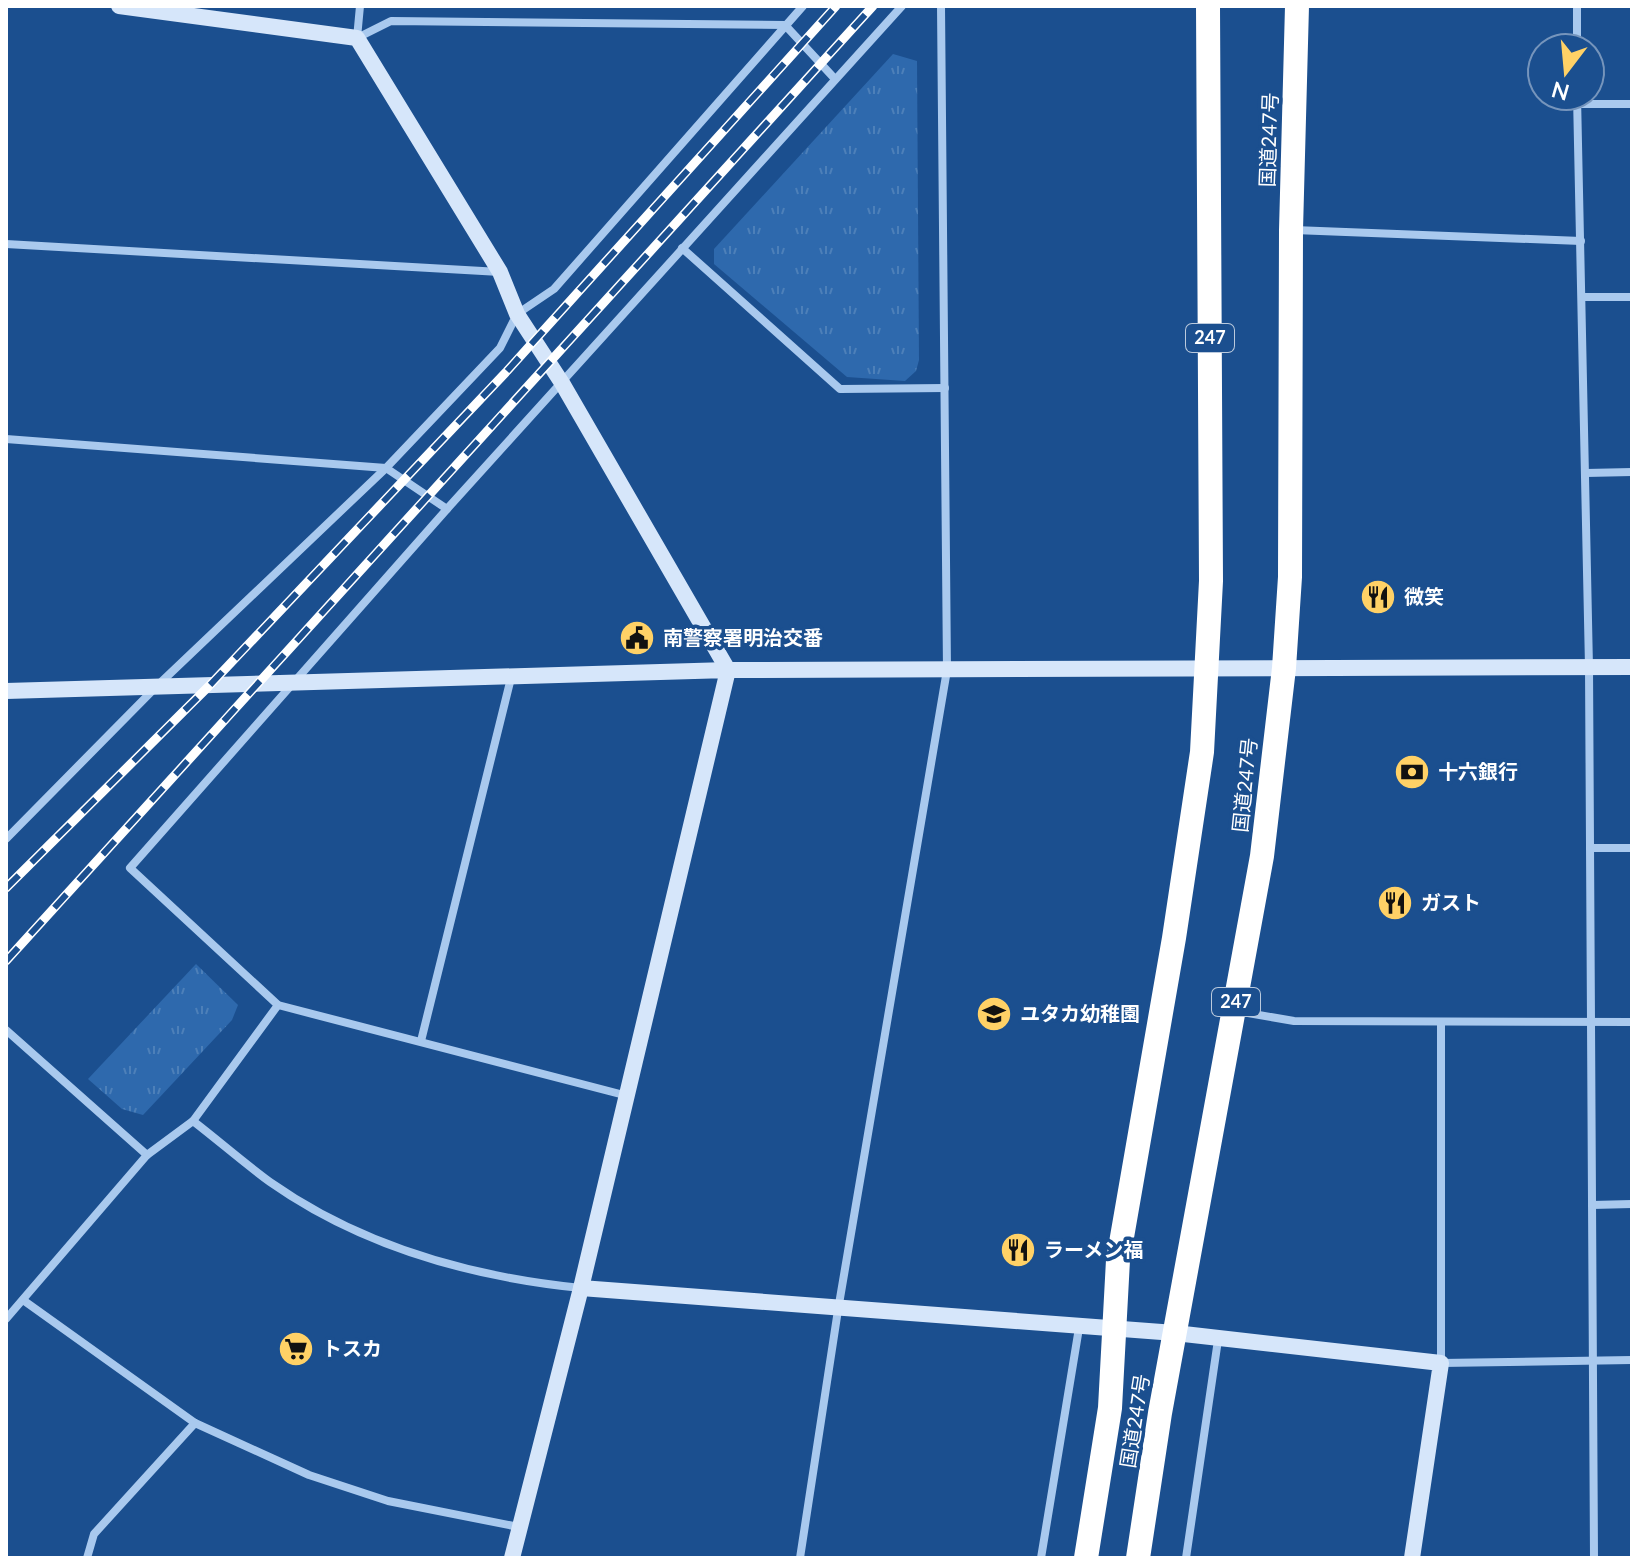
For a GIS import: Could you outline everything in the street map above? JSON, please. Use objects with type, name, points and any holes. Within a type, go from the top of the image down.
[{"type":"highway","name":"国道247号","points":[[1086,1558],[1110,1408],[1118,1260],[1174,938],[1202,752],[1211,581],[1208,6]]},
{"type":"highway","name":"国道247号","points":[[1138,1558],[1160,1413],[1262,856],[1284,668],[1290,577],[1291,230],[1297,6]]},
{"type":"street","points":[[119,6],[357,38],[391,21],[785,25],[835,79]]},
{"type":"street","points":[[360,6],[357,38],[500,272],[517,314],[562,383],[728,670],[624,1095],[581,1288],[512,1558]]},
{"type":"street","points":[[6,839],[157,686],[386,468],[500,348],[517,314],[554,289],[803,6]]},
{"type":"street","points":[[624,1095],[278,1005],[130,868],[447,509],[902,6]]},
{"type":"street","points":[[800,1558],[838,1310],[947,670],[941,6]]},
{"type":"street","points":[[1577,6],[1577,32]]},
{"type":"street","points":[[1606,102],[1632,104]]},
{"type":"street","points":[[1577,112],[1589,667],[1594,1558]]},
{"type":"street","points":[[1291,230],[1581,241]]},
{"type":"street","points":[[6,244],[500,272]]},
{"type":"street","points":[[682,248],[840,389],[945,388]]},
{"type":"street","points":[[1583,297],[1632,297]]},
{"type":"street","points":[[6,439],[386,468],[447,509]]},
{"type":"street","points":[[1586,473],[1632,472]]},
{"type":"street","points":[[6,691],[297,680],[511,678],[728,670],[1632,667]]},
{"type":"street","points":[[421,1041],[511,678]]},
{"type":"street","points":[[1590,848],[1632,848]]},
{"type":"street","points":[[6,1319],[147,1155],[193,1121],[278,1005]]},
{"type":"street","points":[[1235,1011],[1294,1021],[1441,1024],[1632,1022]]},
{"type":"street","points":[[1412,1558],[1441,1363],[1441,1024]]},
{"type":"street","points":[[6,1030],[147,1155]]},
{"type":"street","points":[[193,1121],[272,1183],[334,1219],[400,1250],[519,1282],[838,1310],[1175,1333],[1441,1363],[1632,1360]]},
{"type":"street","points":[[1592,1205],[1632,1204]]},
{"type":"street","points":[[23,1300],[195,1423],[309,1475],[388,1501],[519,1527]]},
{"type":"street","points":[[1041,1558],[1079,1328]]},
{"type":"street","points":[[1186,1558],[1218,1340]]},
{"type":"street","points":[[87,1558],[94,1534],[195,1423]]},
{"type":"green space","points":[[893,54],[917,61],[919,360],[916,371],[905,381],[847,377],[714,264],[714,249]]},
{"type":"green space","points":[[196,964],[238,1005],[232,1020],[143,1115],[122,1109],[88,1079]]},
{"type":"railway","points":[[6,888],[209,686],[507,371],[836,6]]},
{"type":"railway","points":[[6,961],[873,6]]},
{"type":"place","name":"微笑","points":[[1378,597]]},
{"type":"place","name":"南警察署明治交番","points":[[637,638]]},
{"type":"place","name":"十六銀行","points":[[1412,772]]},
{"type":"place","name":"ガスト","points":[[1395,903]]},
{"type":"place","name":"ユタカ幼稚園","points":[[994,1014]]},
{"type":"place","name":"ラーメン福","points":[[1018,1250]]},
{"type":"place","name":"トスカ","points":[[296,1349]]}]
